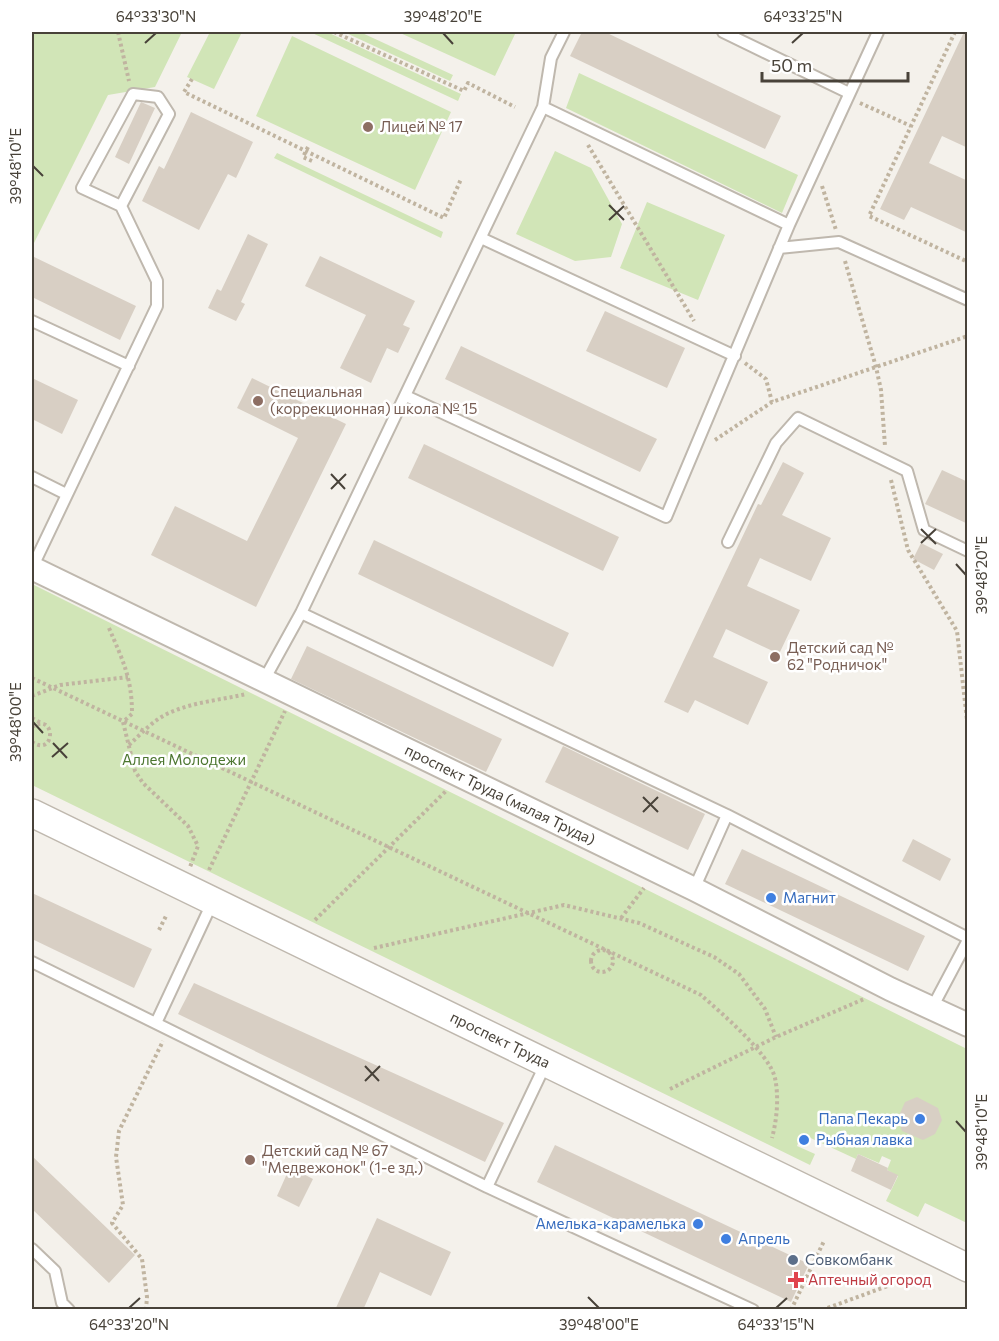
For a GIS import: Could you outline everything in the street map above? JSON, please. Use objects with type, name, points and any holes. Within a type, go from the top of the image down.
[{"type":"street","name":"проспект Труда (малая Труда)","points":[[32,568],[694,889],[968,1025]]},
{"type":"street","name":"проспект Труда","points":[[32,813],[968,1268]]},
{"type":"lane","points":[[278,687],[301,613],[543,107],[551,58],[564,32]]},
{"type":"lane","points":[[723,32],[848,95]]},
{"type":"lane","points":[[406,396],[666,517],[789,225],[878,32]]},
{"type":"lane","points":[[32,568],[157,306],[157,281],[121,206],[82,188],[133,94],[158,97],[169,114],[121,206]]},
{"type":"lane","points":[[543,107],[789,225]]},
{"type":"lane","points":[[481,238],[735,356]]},
{"type":"lane","points":[[779,248],[839,242],[968,300]]},
{"type":"lane","points":[[32,321],[129,366]]},
{"type":"lane","points":[[728,542],[776,443],[798,418],[907,471],[924,530],[968,551]]},
{"type":"lane","points":[[32,477],[66,494]]},
{"type":"lane","points":[[301,613],[727,815],[968,939],[932,1008]]},
{"type":"lane","points":[[694,889],[727,815]]},
{"type":"lane","points":[[156,1023],[213,900]]},
{"type":"lane","points":[[32,962],[487,1187],[753,1310]]},
{"type":"lane","points":[[487,1187],[546,1063]]},
{"type":"lane","points":[[32,1249],[55,1271],[62,1303],[69,1310]]},
{"type":"path","points":[[118,32],[133,94]]},
{"type":"path","points":[[334,32],[464,91],[468,83],[515,107]]},
{"type":"path","points":[[955,32],[869,216],[968,262]]},
{"type":"path","points":[[192,79],[184,92],[444,218],[461,178]]},
{"type":"path","points":[[848,95],[911,126]]},
{"type":"path","points":[[573,121],[708,343]]},
{"type":"path","points":[[308,147],[303,157],[312,161]]},
{"type":"path","points":[[693,454],[772,402],[968,336]]},
{"type":"path","points":[[735,356],[766,379],[772,402]]},
{"type":"path","points":[[97,600],[124,663],[132,689],[132,714],[123,722]]},
{"type":"path","points":[[32,696],[77,682],[128,677]]},
{"type":"path","points":[[32,678],[701,995],[734,1023],[775,1076],[777,1107],[772,1138]]},
{"type":"path","points":[[129,745],[168,714],[191,705],[278,687],[251,783],[209,870]]},
{"type":"path","points":[[32,718],[50,730],[49,740],[40,746],[32,742]]},
{"type":"path","points":[[123,722],[135,771],[143,783],[188,826],[198,846],[193,862]]},
{"type":"path","points":[[32,727],[42,724]]},
{"type":"path","points":[[315,920],[462,776]]},
{"type":"path","points":[[621,918],[656,871]]},
{"type":"path","points":[[374,948],[564,905],[639,923],[714,957],[738,974],[765,1009],[776,1037]]},
{"type":"path","points":[[159,930],[167,914]]},
{"type":"path","points":[[599,950],[606,951],[611,955],[611,966],[603,971],[596,970],[592,965],[593,954],[599,950]]},
{"type":"path","points":[[670,1089],[754,1047],[890,988]]},
{"type":"path","points":[[146,1310],[147,1297],[142,1259],[112,1223],[123,1205],[116,1157],[119,1131],[169,1030]]},
{"type":"path","points":[[790,1310],[824,1241]]},
{"type":"path","points":[[822,1310],[904,1280]]},
{"type":"green space","points":[[32,32],[182,32],[155,87],[108,95],[32,247]]},
{"type":"green space","points":[[210,32],[242,32],[214,89],[187,77]]},
{"type":"green space","points":[[310,32],[327,32],[461,94],[458,101]]},
{"type":"green space","points":[[344,32],[360,32],[453,75],[450,81]]},
{"type":"green space","points":[[398,32],[516,32],[495,76]]},
{"type":"green space","points":[[292,36],[451,112],[415,190],[256,116]]},
{"type":"green space","points":[[579,73],[798,175],[782,213],[566,108]]},
{"type":"green space","points":[[555,151],[591,168],[622,224],[611,257],[575,261],[516,234]]},
{"type":"green space","points":[[277,153],[443,232],[441,238],[274,158]]},
{"type":"green space","points":[[647,202],[725,235],[698,300],[620,268]]},
{"type":"green space","name":"Аллея Молодежи","points":[[32,584],[967,1049],[967,1223],[925,1203],[918,1217],[886,1201],[898,1176],[887,1170],[891,1160],[882,1156],[879,1163],[858,1154],[856,1159],[802,1134],[797,1146],[815,1154],[810,1165],[32,785]]},
{"type":"building","points":[[582,32],[605,32],[781,116],[765,149],[570,56]]},
{"type":"building","points":[[964,32],[968,32],[968,148],[942,136],[929,163],[968,181],[968,233],[911,207],[904,220],[880,209]]},
{"type":"building","points":[[141,102],[155,108],[129,164],[115,157]]},
{"type":"building","points":[[191,112],[253,142],[236,178],[228,174],[199,230],[142,201],[159,166],[164,169]]},
{"type":"building","points":[[248,234],[268,244],[241,302],[245,304],[236,321],[208,308],[217,289],[221,291]]},
{"type":"building","points":[[32,256],[136,306],[120,340],[32,297]]},
{"type":"building","points":[[320,256],[415,301],[403,325],[410,328],[398,353],[387,348],[371,383],[340,368],[366,315],[305,286]]},
{"type":"building","points":[[605,311],[685,348],[667,388],[586,351]]},
{"type":"building","points":[[461,346],[657,439],[640,472],[445,379]]},
{"type":"building","points":[[32,378],[78,400],[62,434],[32,419]]},
{"type":"building","points":[[252,378],[346,424],[256,607],[151,555],[175,506],[247,541],[298,438],[237,408]]},
{"type":"building","points":[[424,444],[619,537],[603,571],[408,478]]},
{"type":"building","points":[[783,462],[804,473],[782,515],[831,538],[811,581],[760,558],[747,586],[800,610],[779,654],[726,629],[713,657],[768,682],[748,725],[695,700],[688,713],[664,702],[758,504],[761,505]]},
{"type":"building","points":[[942,470],[968,482],[968,524],[925,504]]},
{"type":"building","points":[[374,540],[569,633],[553,667],[358,574]]},
{"type":"building","points":[[921,543],[943,554],[934,570],[913,559]]},
{"type":"building","points":[[307,646],[502,739],[486,772],[291,679]]},
{"type":"building","points":[[563,746],[705,814],[688,850],[545,782]]},
{"type":"building","points":[[913,839],[951,859],[940,881],[902,861]]},
{"type":"building","points":[[742,849],[925,936],[908,971],[725,884]]},
{"type":"building","points":[[32,893],[152,949],[134,988],[32,939]]},
{"type":"building","points":[[194,983],[504,1123],[485,1162],[178,1014]]},
{"type":"building","name":"Папа Пекарь","points":[[917,1097],[938,1108],[942,1120],[935,1134],[923,1140],[902,1131],[898,1118],[905,1102]]},
{"type":"building","points":[[555,1145],[809,1264],[791,1302],[537,1182]]},
{"type":"building","points":[[858,1154],[898,1175],[891,1190],[851,1171]]},
{"type":"building","points":[[32,1156],[135,1255],[109,1283],[32,1209]]},
{"type":"building","points":[[290,1167],[313,1179],[299,1207],[277,1196]]},
{"type":"building","points":[[377,1218],[451,1252],[431,1296],[380,1272],[363,1310],[335,1310]]},
{"type":"place","name":"Лицей № 17","points":[[368,127]]},
{"type":"place","name":"Специальная (коррекционная) школа № 15","points":[[258,401]]},
{"type":"place","name":"Детский сад № 62 \"Родничок\"","points":[[775,657]]},
{"type":"place","name":"Магнит","points":[[771,898]]},
{"type":"place","name":"Папа Пекарь","points":[[920,1119]]},
{"type":"place","name":"Рыбная лавка","points":[[804,1140]]},
{"type":"place","name":"Детский сад № 67 \"Медвежонок\" (1-е зд.)","points":[[250,1160]]},
{"type":"place","name":"Амелька-карамелька","points":[[698,1224]]},
{"type":"place","name":"Апрель","points":[[726,1239]]},
{"type":"place","name":"Совкомбанк","points":[[793,1260]]},
{"type":"place","name":"Аптечный огород","points":[[796,1280]]}]
